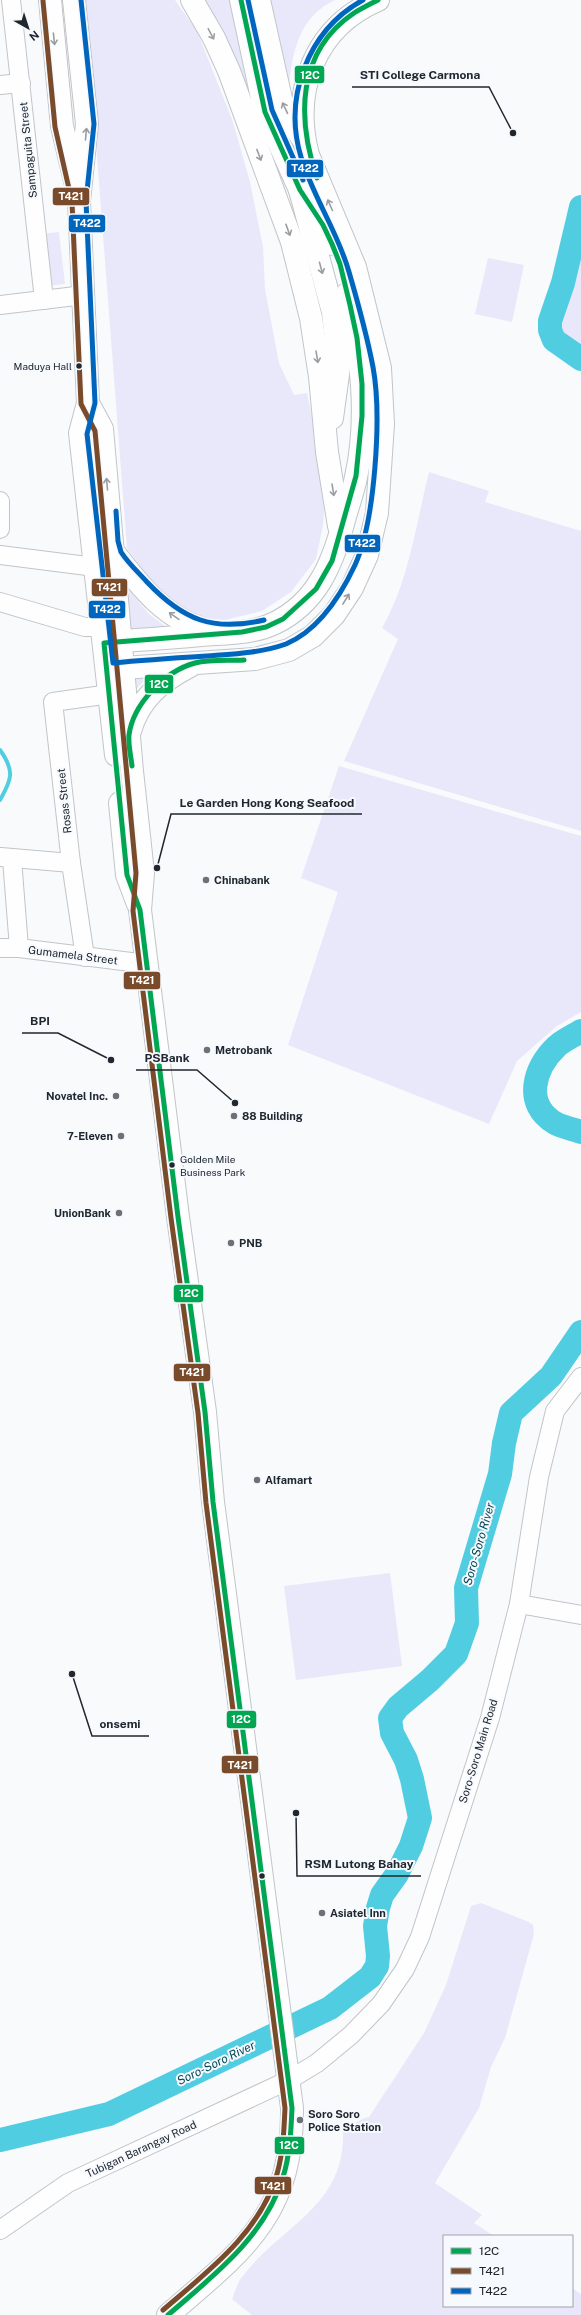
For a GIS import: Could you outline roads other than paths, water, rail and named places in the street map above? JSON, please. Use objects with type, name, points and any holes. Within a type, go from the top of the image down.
[{"type":"highway","points":[[50,0],[62,126],[79,201]]},
{"type":"highway","points":[[74,0],[87,124],[79,201],[88,403],[80,433],[95,567],[129,734],[143,873],[140,910]]},
{"type":"highway","points":[[192,0],[214,38],[229,70],[292,242],[311,318],[320,377],[327,452],[340,533]]},
{"type":"highway","points":[[241,0],[265,112],[300,190],[333,312],[339,356],[338,379],[327,452]]},
{"type":"highway","points":[[115,669],[249,660],[277,655],[301,644],[321,629],[334,615],[352,588],[372,539],[377,513],[383,406],[378,358],[355,267],[313,169],[305,142],[283,108],[259,0]]},
{"type":"highway","points":[[305,142],[305,97],[314,57],[341,23],[378,0]]},
{"type":"highway","points":[[109,637],[223,634],[255,630],[283,619],[305,601],[322,580],[332,561],[356,476],[360,451],[362,398],[360,359],[350,305],[340,264],[323,225],[300,190]]},
{"type":"highway","points":[[88,403],[102,429],[113,551],[109,637]]},
{"type":"highway","points":[[113,551],[143,588],[172,615],[194,626],[223,634]]},
{"type":"highway","points":[[129,734],[136,713],[147,696],[165,680],[194,663]]},
{"type":"highway","points":[[115,669],[110,694],[128,874],[140,910],[204,1412],[213,1502],[288,2072],[292,2123],[290,2151],[283,2178],[267,2217],[236,2257],[168,2315]]},
{"type":"street","name":"Sampaguita Street","points":[[11,0],[44,300]]},
{"type":"street","points":[[0,85],[21,83]]},
{"type":"street","points":[[0,306],[84,295]]},
{"type":"street","points":[[0,501],[0,529]]},
{"type":"street","points":[[0,556],[95,567]]},
{"type":"street","points":[[0,602],[85,627],[109,637]]},
{"type":"street","name":"Rosas Street","points":[[85,957],[71,863],[53,702],[110,694]]},
{"type":"street","points":[[19,948],[6,858],[71,863]]},
{"type":"street","name":"Gumamela Street","points":[[0,948],[19,948],[147,964]]},
{"type":"street","name":"Soro-Soro Main Road","points":[[288,2072],[332,2051],[367,2019],[394,1986],[413,1954],[490,1718],[519,1604],[539,1477],[554,1411],[581,1377]]},
{"type":"street","points":[[519,1604],[581,1615]]},
{"type":"street","name":"Tubigan Barangay Road","points":[[0,2230],[68,2183],[288,2072]]},
{"type":"waterway","name":"Soro-Soro River","points":[[581,207],[563,283],[550,321],[550,330],[554,340],[581,359]]},
{"type":"waterway","points":[[0,750],[5,757],[10,770],[9,780],[0,800]]},
{"type":"waterway","name":"Soro-Soro River","points":[[581,1031],[557,1046],[549,1055],[542,1065],[535,1086],[539,1106],[545,1115],[555,1123],[581,1132]]},
{"type":"waterway","name":"Soro-Soro River","points":[[0,2140],[109,2114],[330,2008],[370,1977],[377,1966],[378,1956],[375,1926],[382,1895],[397,1874],[411,1846],[420,1818],[412,1779],[406,1760],[392,1733],[390,1718],[398,1707],[430,1680],[456,1654],[467,1623],[466,1588],[500,1474],[504,1443],[511,1413],[551,1376],[581,1332]]},
{"type":"place","name":"STI College Carmona","points":[[513,133]]},
{"type":"place","name":"Maduya Hall","points":[[79,366]]},
{"type":"place","name":"Le Garden Hong Kong Seafood","points":[[157,868]]},
{"type":"place","name":"Chinabank","points":[[206,880]]},
{"type":"place","name":"Metrobank","points":[[207,1050]]},
{"type":"place","name":"BPI","points":[[111,1060]]},
{"type":"place","name":"Novatel Inc.","points":[[116,1096]]},
{"type":"place","name":"PSBank","points":[[235,1103]]},
{"type":"place","name":"88 Building","points":[[234,1116]]},
{"type":"place","name":"7-Eleven","points":[[121,1136]]},
{"type":"place","name":"Golden Mile Business Park","points":[[172,1165]]},
{"type":"place","name":"UnionBank","points":[[119,1213]]},
{"type":"place","name":"PNB","points":[[231,1243]]},
{"type":"place","name":"Alfamart","points":[[257,1480]]},
{"type":"place","name":"onsemi","points":[[72,1674]]},
{"type":"place","name":"RSM Lutong Bahay","points":[[296,1813]]},
{"type":"place","name":"Asiatel Inn","points":[[322,1913]]},
{"type":"place","name":"Soro Soro Police Station","points":[[300,2120]]}]
